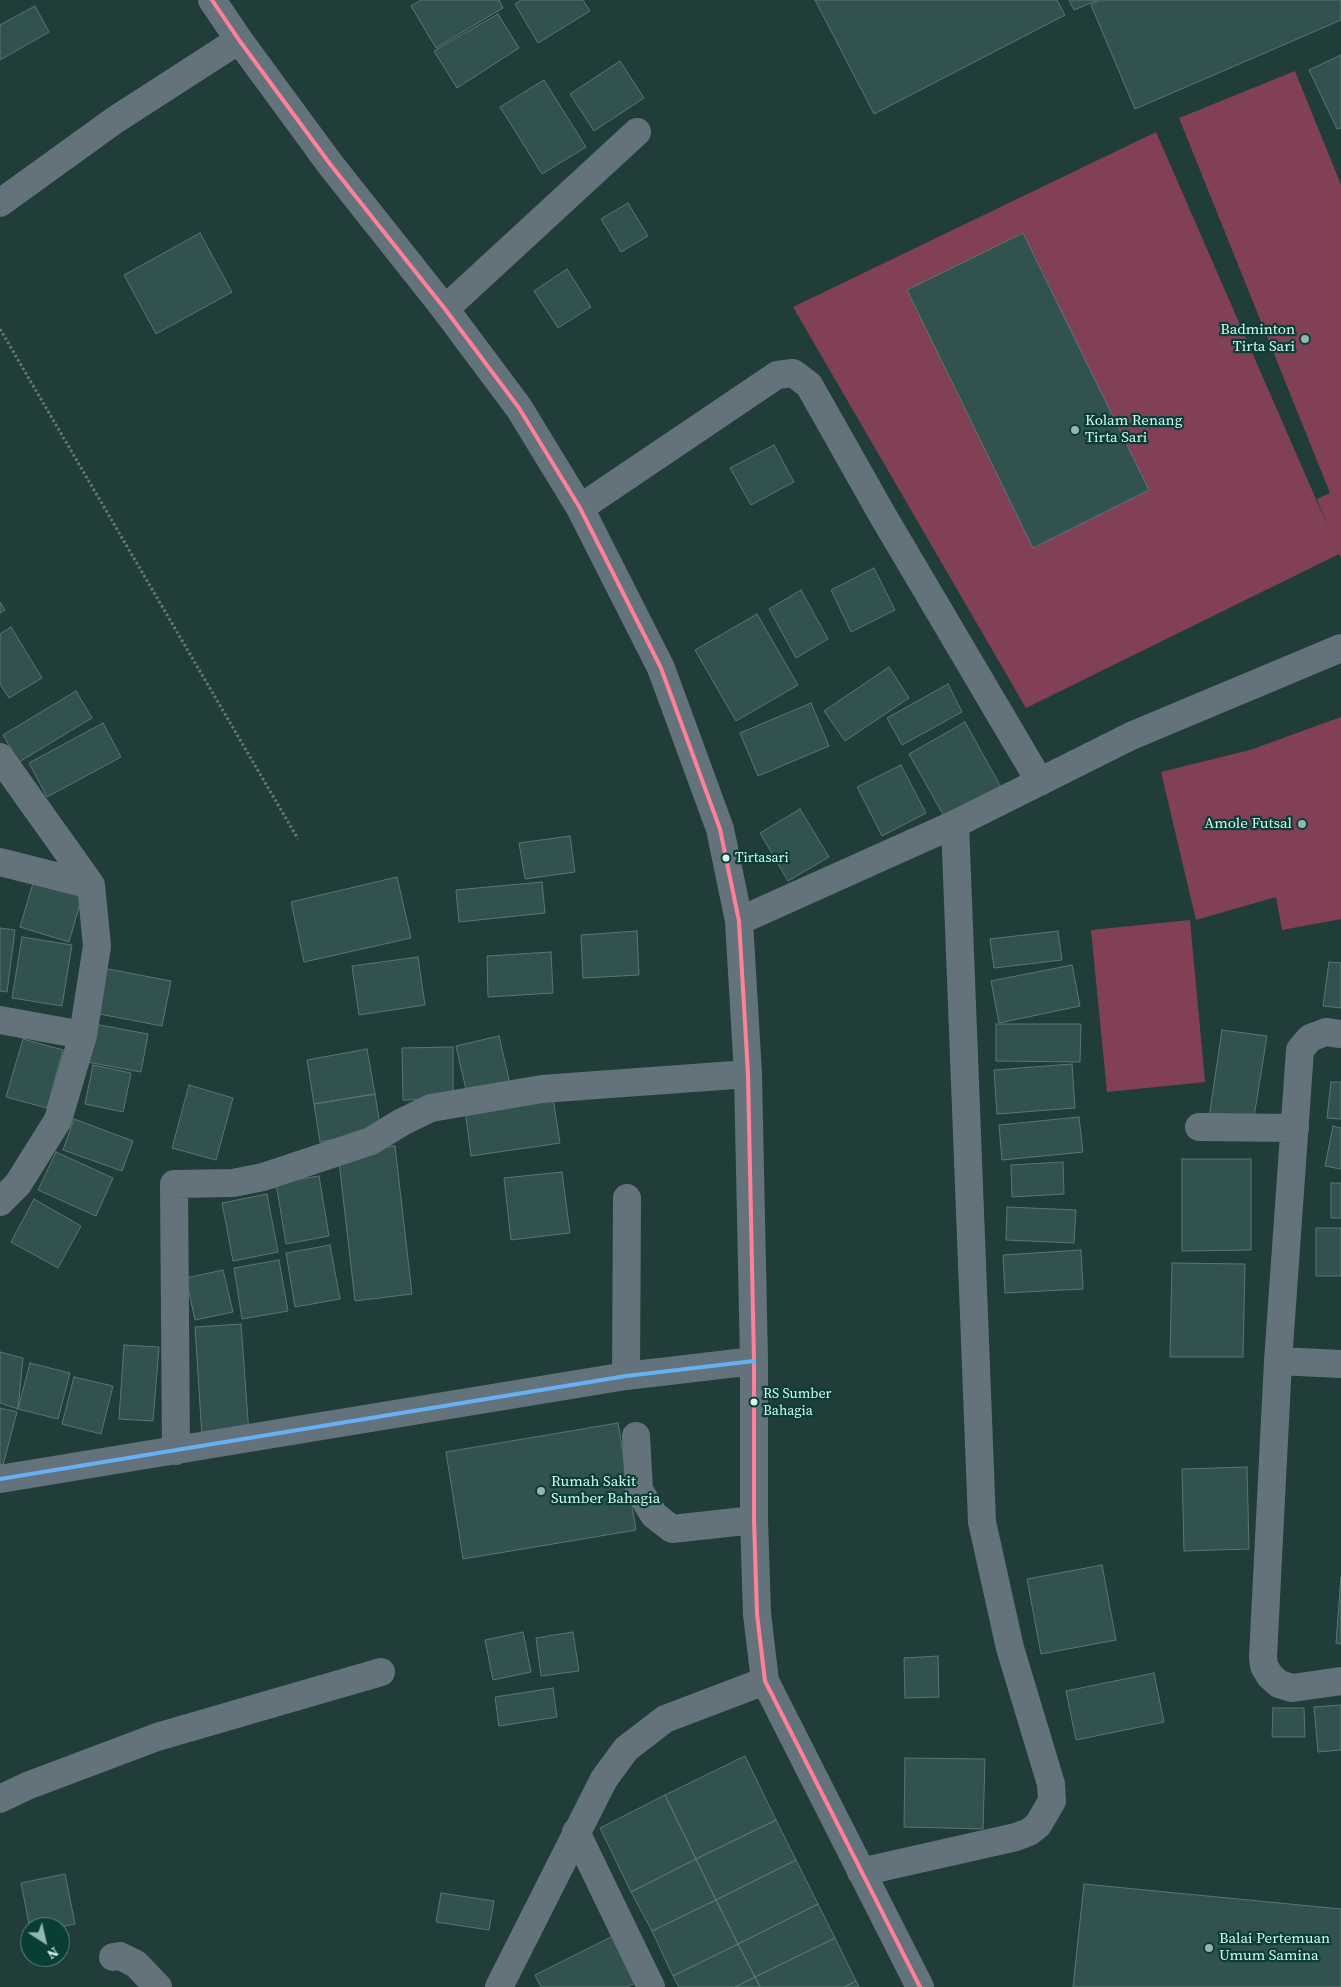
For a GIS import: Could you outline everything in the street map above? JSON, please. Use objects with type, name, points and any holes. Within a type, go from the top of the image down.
[{"type":"street","points":[[212,0],[330,164],[445,309],[519,408],[580,508],[661,668],[720,829],[739,921],[748,1074],[754,1361],[754,1520],[757,1614],[766,1681],[860,1872],[920,1987]]},
{"type":"street","points":[[0,203],[115,120],[239,40]]},
{"type":"street","points":[[445,309],[636,132]]},
{"type":"street","points":[[580,508],[778,375],[793,373],[809,385],[883,516],[1040,782]]},
{"type":"street","points":[[739,921],[955,824],[1131,736],[1341,648]]},
{"type":"street","points":[[0,757],[91,885],[97,946],[83,1036],[58,1120],[6,1189]]},
{"type":"street","points":[[860,1872],[1016,1837],[1029,1832],[1038,1825],[1052,1801],[1051,1784],[1010,1648],[982,1522],[955,824]]},
{"type":"street","points":[[0,862],[91,885]]},
{"type":"street","points":[[0,1020],[83,1036]]},
{"type":"street","points":[[1341,1034],[1326,1032],[1310,1038],[1300,1050],[1278,1361],[1262,1657],[1264,1666],[1270,1676],[1279,1684],[1292,1688],[1341,1681]]},
{"type":"street","points":[[176,1451],[174,1184],[233,1183],[263,1177],[371,1141],[402,1122],[431,1108],[542,1089],[748,1074]]},
{"type":"street","points":[[1199,1128],[1295,1128]]},
{"type":"street","points":[[626,1376],[627,1198]]},
{"type":"street","points":[[0,1479],[626,1376],[754,1361]]},
{"type":"street","points":[[1278,1361],[1341,1364]]},
{"type":"street","points":[[636,1436],[639,1490],[654,1515],[672,1529],[754,1520]]},
{"type":"street","points":[[0,1799],[27,1786],[157,1737],[381,1672]]},
{"type":"street","points":[[499,1987],[604,1779],[626,1749],[665,1719],[766,1681]]},
{"type":"street","points":[[576,1832],[651,1987]]},
{"type":"street","points":[[113,1957],[120,1956],[136,1964],[158,1987]]},
{"type":"path","points":[[0,329],[298,840]]},
{"type":"shaded area","name":"Kolam Renang Tirta Sari","points":[[1295,71],[1341,185],[1341,558],[1339,554],[1026,708],[793,307],[1156,132],[1329,529],[1317,499],[1330,493],[1179,118]]},
{"type":"shaded area","points":[[1341,717],[1341,919],[1282,930],[1276,897],[1196,920],[1161,772],[1250,750]]},
{"type":"shaded area","points":[[1190,920],[1205,1082],[1107,1092],[1091,930]]},
{"type":"building","points":[[421,0],[499,0],[503,8],[436,48],[411,6]]},
{"type":"building","points":[[521,0],[583,0],[590,11],[538,43],[515,4]]},
{"type":"building","points":[[815,0],[1057,0],[1065,15],[874,114]]},
{"type":"building","points":[[1069,0],[1098,0],[1074,10]]},
{"type":"building","points":[[1101,0],[1341,0],[1341,20],[1135,109],[1091,5]]},
{"type":"building","points":[[35,6],[49,32],[0,60],[0,25]]},
{"type":"building","points":[[498,14],[519,48],[457,88],[434,51]]},
{"type":"building","points":[[1341,55],[1341,128],[1337,129],[1309,70]]},
{"type":"building","points":[[620,61],[644,98],[594,131],[570,94]]},
{"type":"building","points":[[544,80],[586,147],[542,174],[500,107]]},
{"type":"building","points":[[628,203],[648,236],[621,252],[601,219]]},
{"type":"building","points":[[200,233],[232,292],[156,334],[124,275]]},
{"type":"building","points":[[1023,233],[1149,490],[1033,548],[907,290]]},
{"type":"building","points":[[567,269],[591,307],[558,328],[534,291]]},
{"type":"building","points":[[774,445],[794,482],[751,505],[730,468]]},
{"type":"building","points":[[874,568],[895,610],[851,632],[831,590]]},
{"type":"building","points":[[801,590],[828,639],[796,658],[769,609]]},
{"type":"building","points":[[0,602],[5,610],[0,613]]},
{"type":"building","points":[[757,614],[798,685],[736,721],[695,650]]},
{"type":"building","points":[[11,627],[42,678],[9,698],[0,684],[0,634]]},
{"type":"building","points":[[889,667],[909,698],[845,741],[824,711]]},
{"type":"building","points":[[948,684],[962,712],[902,745],[887,718]]},
{"type":"building","points":[[76,691],[92,718],[19,762],[3,735]]},
{"type":"building","points":[[811,703],[829,746],[758,776],[740,733]]},
{"type":"building","points":[[965,722],[1001,787],[945,818],[909,754]]},
{"type":"building","points":[[103,723],[121,757],[47,797],[29,763]]},
{"type":"building","points":[[901,765],[926,813],[882,836],[857,787]]},
{"type":"building","points":[[800,809],[829,857],[788,881],[760,833]]},
{"type":"building","points":[[570,836],[575,872],[525,879],[519,843]]},
{"type":"building","points":[[397,877],[411,938],[304,962],[291,902]]},
{"type":"building","points":[[34,880],[83,893],[69,942],[20,927]]},
{"type":"building","points":[[542,882],[545,913],[459,922],[456,890]]},
{"type":"building","points":[[0,928],[15,930],[7,992],[0,991]]},
{"type":"building","points":[[637,931],[639,975],[583,978],[581,935]]},
{"type":"building","points":[[1058,931],[1062,960],[994,968],[990,939]]},
{"type":"building","points":[[22,937],[72,945],[62,1006],[12,998]]},
{"type":"building","points":[[551,952],[553,993],[488,997],[487,956]]},
{"type":"building","points":[[418,957],[425,1005],[359,1015],[352,966]]},
{"type":"building","points":[[1329,962],[1341,963],[1341,1008],[1323,1006]]},
{"type":"building","points":[[1072,965],[1080,1006],[999,1023],[991,981]]},
{"type":"building","points":[[103,968],[171,981],[162,1026],[94,1013]]},
{"type":"building","points":[[94,1024],[148,1034],[141,1072],[87,1062]]},
{"type":"building","points":[[996,1024],[1081,1024],[1080,1062],[996,1061]]},
{"type":"building","points":[[1222,1030],[1267,1036],[1253,1123],[1209,1117]]},
{"type":"building","points":[[499,1036],[511,1088],[468,1098],[456,1046]]},
{"type":"building","points":[[23,1039],[63,1050],[47,1108],[6,1097]]},
{"type":"building","points":[[453,1047],[453,1099],[403,1100],[402,1048]]},
{"type":"building","points":[[367,1049],[375,1094],[314,1104],[307,1060]]},
{"type":"building","points":[[1072,1064],[1075,1108],[997,1114],[994,1070]]},
{"type":"building","points":[[93,1065],[131,1073],[123,1112],[85,1104]]},
{"type":"building","points":[[1331,1082],[1341,1082],[1341,1119],[1327,1118]]},
{"type":"building","points":[[189,1085],[233,1098],[216,1160],[172,1148]]},
{"type":"building","points":[[375,1094],[381,1132],[320,1142],[314,1104]]},
{"type":"building","points":[[553,1098],[560,1143],[471,1156],[465,1110]]},
{"type":"building","points":[[1079,1117],[1083,1152],[1002,1160],[999,1125]]},
{"type":"building","points":[[74,1119],[133,1141],[122,1171],[63,1150]]},
{"type":"building","points":[[1333,1126],[1341,1128],[1341,1169],[1325,1166]]},
{"type":"building","points":[[395,1146],[412,1294],[355,1301],[338,1153]]},
{"type":"building","points":[[56,1152],[113,1178],[96,1216],[38,1190]]},
{"type":"building","points":[[1182,1159],[1251,1159],[1251,1250],[1182,1251]]},
{"type":"building","points":[[1063,1162],[1064,1194],[1012,1197],[1011,1165]]},
{"type":"building","points":[[562,1172],[570,1233],[511,1240],[504,1178]]},
{"type":"building","points":[[319,1176],[329,1236],[286,1244],[276,1183]]},
{"type":"building","points":[[1331,1183],[1341,1183],[1341,1218],[1331,1218]]},
{"type":"building","points":[[267,1194],[278,1252],[233,1261],[222,1203]]},
{"type":"building","points":[[34,1199],[81,1226],[58,1268],[11,1242]]},
{"type":"building","points":[[1007,1207],[1076,1210],[1074,1243],[1006,1240]]},
{"type":"building","points":[[1316,1228],[1341,1228],[1341,1276],[1316,1276]]},
{"type":"building","points":[[330,1245],[340,1299],[295,1307],[286,1253]]},
{"type":"building","points":[[1081,1250],[1083,1289],[1005,1293],[1003,1255]]},
{"type":"building","points":[[279,1260],[288,1311],[242,1319],[234,1268]]},
{"type":"building","points":[[1172,1263],[1245,1264],[1243,1357],[1170,1357]]},
{"type":"building","points":[[223,1270],[233,1312],[195,1320],[186,1278]]},
{"type":"building","points":[[241,1324],[249,1434],[202,1437],[195,1327]]},
{"type":"building","points":[[124,1345],[159,1347],[153,1421],[119,1419]]},
{"type":"building","points":[[0,1352],[23,1358],[18,1409],[0,1403]]},
{"type":"building","points":[[30,1363],[70,1373],[58,1419],[18,1409]]},
{"type":"building","points":[[74,1377],[113,1386],[101,1434],[62,1424]]},
{"type":"building","points":[[0,1408],[17,1412],[3,1465],[0,1464]]},
{"type":"building","name":"Rumah Sakit Sumber Bahagia","points":[[618,1423],[636,1530],[463,1559],[446,1452]]},
{"type":"building","points":[[1247,1467],[1249,1549],[1184,1551],[1182,1469]]},
{"type":"building","points":[[1102,1565],[1116,1640],[1041,1654],[1027,1579]]},
{"type":"building","points":[[1341,1577],[1341,1644],[1336,1643]]},
{"type":"building","points":[[523,1632],[531,1672],[493,1680],[485,1640]]},
{"type":"building","points":[[573,1632],[579,1671],[541,1676],[536,1638]]},
{"type":"building","points":[[938,1656],[939,1697],[905,1698],[904,1658]]},
{"type":"building","points":[[1154,1673],[1164,1722],[1076,1740],[1066,1691]]},
{"type":"building","points":[[553,1688],[557,1717],[499,1726],[495,1697]]},
{"type":"building","points":[[1341,1705],[1341,1750],[1318,1752],[1314,1707]]},
{"type":"building","points":[[1273,1708],[1304,1708],[1305,1737],[1272,1737]]},
{"type":"building","points":[[745,1756],[776,1820],[696,1859],[665,1795]]},
{"type":"building","points":[[905,1758],[985,1759],[983,1829],[904,1827]]},
{"type":"building","points":[[665,1795],[696,1859],[631,1892],[600,1828]]},
{"type":"building","points":[[776,1820],[796,1860],[716,1900],[696,1859]]},
{"type":"building","points":[[696,1859],[716,1900],[652,1931],[631,1892]]},
{"type":"building","points":[[796,1860],[818,1904],[738,1944],[716,1900]]},
{"type":"building","points":[[65,1874],[75,1924],[70,1925],[70,1917],[28,1917],[21,1883]]},
{"type":"building","name":"Balai Pertemuan Umum Samina","points":[[1084,1884],[1341,1909],[1341,1987],[1073,1987]]},
{"type":"building","points":[[441,1893],[494,1901],[489,1930],[436,1922]]},
{"type":"building","points":[[716,1900],[738,1944],[673,1976],[652,1931]]},
{"type":"building","points":[[818,1904],[835,1938],[755,1977],[738,1944]]},
{"type":"building","points":[[615,1935],[638,1982],[627,1987],[541,1987],[535,1975]]},
{"type":"building","points":[[835,1938],[856,1981],[844,1987],[760,1987],[755,1977]]},
{"type":"building","points":[[738,1944],[755,1977],[735,1987],[679,1987],[673,1976]]},
{"type":"building","points":[[755,1977],[760,1987],[735,1987]]},
{"type":"building","points":[[856,1981],[859,1987],[844,1987]]},
{"type":"transit line","points":[[212,0],[330,164],[445,309],[519,408],[580,508],[661,668],[720,829],[739,921],[748,1074],[754,1361],[754,1520],[757,1614],[765,1681],[920,1987]]},
{"type":"transit line","points":[[0,1479],[626,1376],[754,1361]]},
{"type":"place","name":"Badminton Tirta Sari","points":[[1305,339]]},
{"type":"place","name":"Kolam Renang Tirta Sari","points":[[1075,430]]},
{"type":"place","name":"Amole Futsal","points":[[1302,824]]},
{"type":"place","name":"Tirtasari","points":[[726,858]]},
{"type":"place","name":"RS Sumber Bahagia","points":[[754,1402]]},
{"type":"place","name":"Rumah Sakit Sumber Bahagia","points":[[541,1491]]},
{"type":"place","name":"Balai Pertemuan Umum Samina","points":[[1209,1948]]}]
